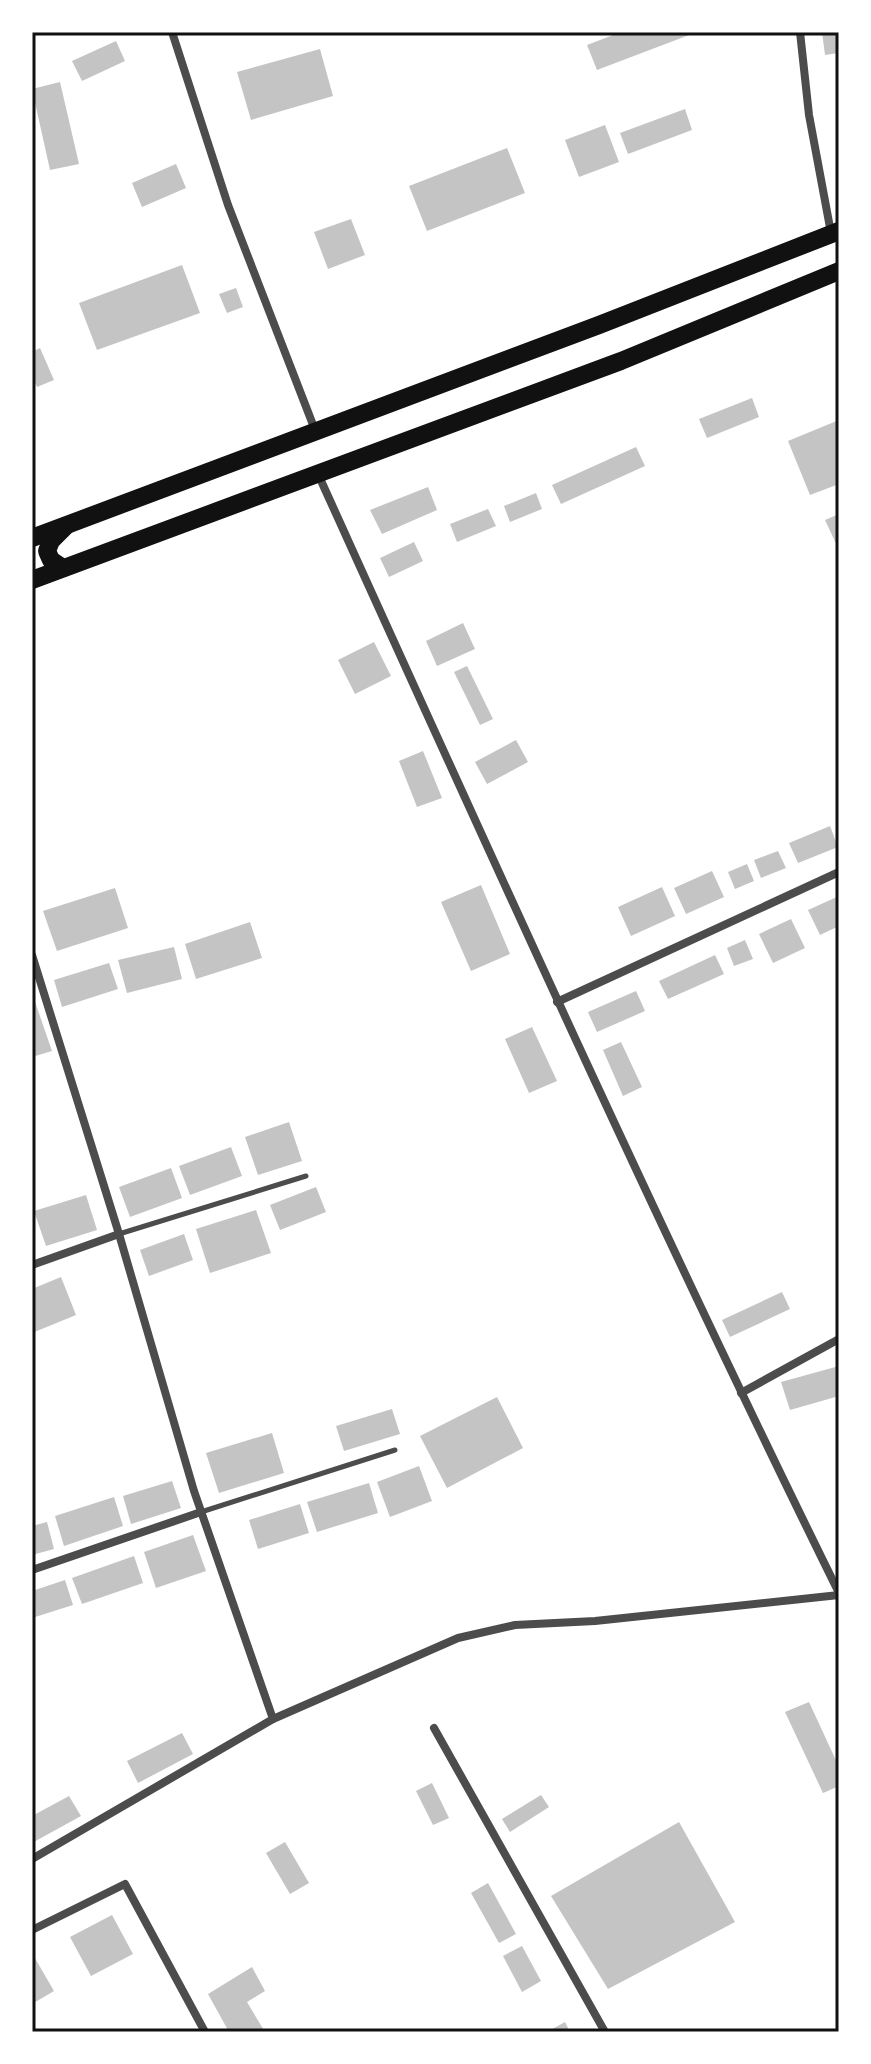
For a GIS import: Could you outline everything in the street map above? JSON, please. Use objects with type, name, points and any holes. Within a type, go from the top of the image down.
[{"type":"highway","points":[[32,538],[835,232]]},
{"type":"highway","points":[[32,580],[621,361],[839,271]]},
{"type":"highway","points":[[63,568],[51,560],[47,551],[51,541],[68,524]]},
{"type":"street","points":[[172,32],[228,205],[315,432]]},
{"type":"street","points":[[800,32],[809,115],[835,232]]},
{"type":"street","points":[[32,1859],[273,1719],[458,1638],[515,1625],[595,1621],[839,1594],[557,1002],[318,474]]},
{"type":"street","points":[[557,1002],[839,872]]},
{"type":"street","points":[[32,955],[34,971],[119,1234],[201,1512],[273,1719]]},
{"type":"street","points":[[32,1265],[119,1234]]},
{"type":"street","points":[[741,1393],[839,1339]]},
{"type":"street","points":[[32,1570],[201,1512]]},
{"type":"street","points":[[434,1728],[605,2032]]},
{"type":"street","points":[[32,1930],[125,1884],[205,2032]]},
{"type":"lane","points":[[119,1234],[306,1176]]},
{"type":"lane","points":[[201,1512],[395,1450]]},
{"type":"building","points":[[621,32],[697,32],[597,70],[587,45]]},
{"type":"building","points":[[822,32],[839,32],[839,53],[825,55]]},
{"type":"building","points":[[116,41],[125,61],[82,81],[72,61]]},
{"type":"building","points":[[320,49],[333,96],[251,120],[237,72]]},
{"type":"building","points":[[60,82],[79,164],[50,170],[32,89]]},
{"type":"building","points":[[685,109],[692,130],[628,154],[620,133]]},
{"type":"building","points":[[605,125],[619,162],[579,177],[565,140]]},
{"type":"building","points":[[507,148],[525,193],[427,231],[409,186]]},
{"type":"building","points":[[176,164],[186,188],[142,207],[132,183]]},
{"type":"building","points":[[351,219],[365,255],[328,269],[314,232]]},
{"type":"building","points":[[182,265],[200,313],[97,350],[79,303]]},
{"type":"building","points":[[236,288],[243,307],[227,313],[219,294]]},
{"type":"building","points":[[40,348],[54,380],[37,387],[32,376],[32,352]]},
{"type":"building","points":[[752,398],[759,417],[707,438],[699,419]]},
{"type":"building","points":[[839,420],[839,484],[810,495],[788,441]]},
{"type":"building","points":[[636,447],[645,466],[561,504],[552,485]]},
{"type":"building","points":[[428,487],[437,510],[382,534],[370,510]]},
{"type":"building","points":[[536,493],[542,509],[510,522],[504,506]]},
{"type":"building","points":[[488,509],[496,526],[457,542],[450,524]]},
{"type":"building","points":[[839,514],[839,550],[825,520]]},
{"type":"building","points":[[414,542],[423,561],[389,577],[380,558]]},
{"type":"building","points":[[463,623],[475,649],[437,666],[426,641]]},
{"type":"building","points":[[374,642],[391,676],[355,694],[338,660]]},
{"type":"building","points":[[467,666],[493,719],[480,725],[454,672]]},
{"type":"building","points":[[516,740],[528,762],[487,784],[475,762]]},
{"type":"building","points":[[423,751],[442,798],[417,807],[399,761]]},
{"type":"building","points":[[830,826],[838,847],[798,863],[789,843]]},
{"type":"building","points":[[778,851],[786,868],[761,878],[754,860]]},
{"type":"building","points":[[747,864],[754,881],[735,889],[728,872]]},
{"type":"building","points":[[712,871],[724,897],[686,914],[674,888]]},
{"type":"building","points":[[481,885],[510,954],[471,971],[441,902]]},
{"type":"building","points":[[662,887],[675,916],[631,936],[618,907]]},
{"type":"building","points":[[115,888],[128,928],[57,951],[43,911]]},
{"type":"building","points":[[839,896],[839,926],[820,935],[808,910]]},
{"type":"building","points":[[791,919],[805,948],[773,963],[759,934]]},
{"type":"building","points":[[250,922],[262,958],[196,979],[185,944]]},
{"type":"building","points":[[745,940],[753,959],[734,966],[727,948]]},
{"type":"building","points":[[174,947],[182,979],[127,993],[118,960]]},
{"type":"building","points":[[715,955],[724,974],[668,999],[659,981]]},
{"type":"building","points":[[109,963],[118,989],[62,1007],[54,980]]},
{"type":"building","points":[[636,991],[645,1011],[597,1032],[588,1012]]},
{"type":"building","points":[[32,993],[52,1051],[32,1057]]},
{"type":"building","points":[[532,1027],[557,1081],[529,1093],[505,1039]]},
{"type":"building","points":[[621,1042],[642,1087],[623,1096],[603,1050]]},
{"type":"building","points":[[289,1122],[302,1161],[258,1175],[245,1137]]},
{"type":"building","points":[[231,1147],[242,1176],[190,1195],[179,1166]]},
{"type":"building","points":[[171,1168],[182,1198],[130,1217],[119,1187]]},
{"type":"building","points":[[316,1187],[326,1212],[280,1230],[270,1205]]},
{"type":"building","points":[[86,1195],[97,1230],[46,1246],[34,1211]]},
{"type":"building","points":[[256,1210],[271,1253],[210,1273],[196,1229]]},
{"type":"building","points":[[184,1234],[193,1260],[149,1276],[140,1250]]},
{"type":"building","points":[[61,1277],[76,1315],[32,1333],[32,1289]]},
{"type":"building","points":[[782,1292],[790,1309],[730,1337],[722,1320]]},
{"type":"building","points":[[839,1366],[839,1396],[790,1410],[781,1382]]},
{"type":"building","points":[[497,1397],[523,1448],[447,1488],[420,1436]]},
{"type":"building","points":[[392,1409],[400,1434],[344,1451],[336,1426]]},
{"type":"building","points":[[272,1433],[284,1473],[219,1493],[206,1453]]},
{"type":"building","points":[[419,1466],[432,1501],[390,1517],[377,1482]]},
{"type":"building","points":[[172,1481],[181,1508],[131,1524],[123,1496]]},
{"type":"building","points":[[369,1483],[378,1513],[317,1532],[307,1502]]},
{"type":"building","points":[[114,1497],[123,1526],[64,1546],[55,1516]]},
{"type":"building","points":[[300,1504],[309,1533],[258,1549],[249,1520]]},
{"type":"building","points":[[47,1522],[54,1549],[32,1555],[32,1526]]},
{"type":"building","points":[[193,1535],[206,1571],[156,1588],[144,1552]]},
{"type":"building","points":[[134,1556],[143,1583],[82,1604],[72,1578]]},
{"type":"building","points":[[65,1580],[73,1605],[32,1618],[32,1591]]},
{"type":"building","points":[[809,1702],[839,1767],[839,1786],[823,1793],[785,1712]]},
{"type":"building","points":[[182,1733],[193,1754],[138,1783],[127,1761]]},
{"type":"building","points":[[432,1783],[449,1818],[433,1825],[416,1791]]},
{"type":"building","points":[[541,1795],[549,1807],[510,1832],[502,1819]]},
{"type":"building","points":[[69,1796],[81,1816],[32,1843],[32,1816]]},
{"type":"building","points":[[679,1822],[735,1922],[608,1989],[551,1896]]},
{"type":"building","points":[[285,1842],[309,1883],[290,1894],[266,1853]]},
{"type":"building","points":[[488,1883],[516,1934],[499,1943],[471,1893]]},
{"type":"building","points":[[112,1915],[133,1954],[91,1976],[70,1937]]},
{"type":"building","points":[[522,1946],[541,1981],[522,1992],[503,1956]]},
{"type":"building","points":[[32,1953],[54,1991],[32,2004]]},
{"type":"building","points":[[252,1967],[265,1991],[247,2002],[265,2032],[229,2032],[208,1994]]},
{"type":"building","points":[[565,2022],[570,2032],[547,2032]]}]
